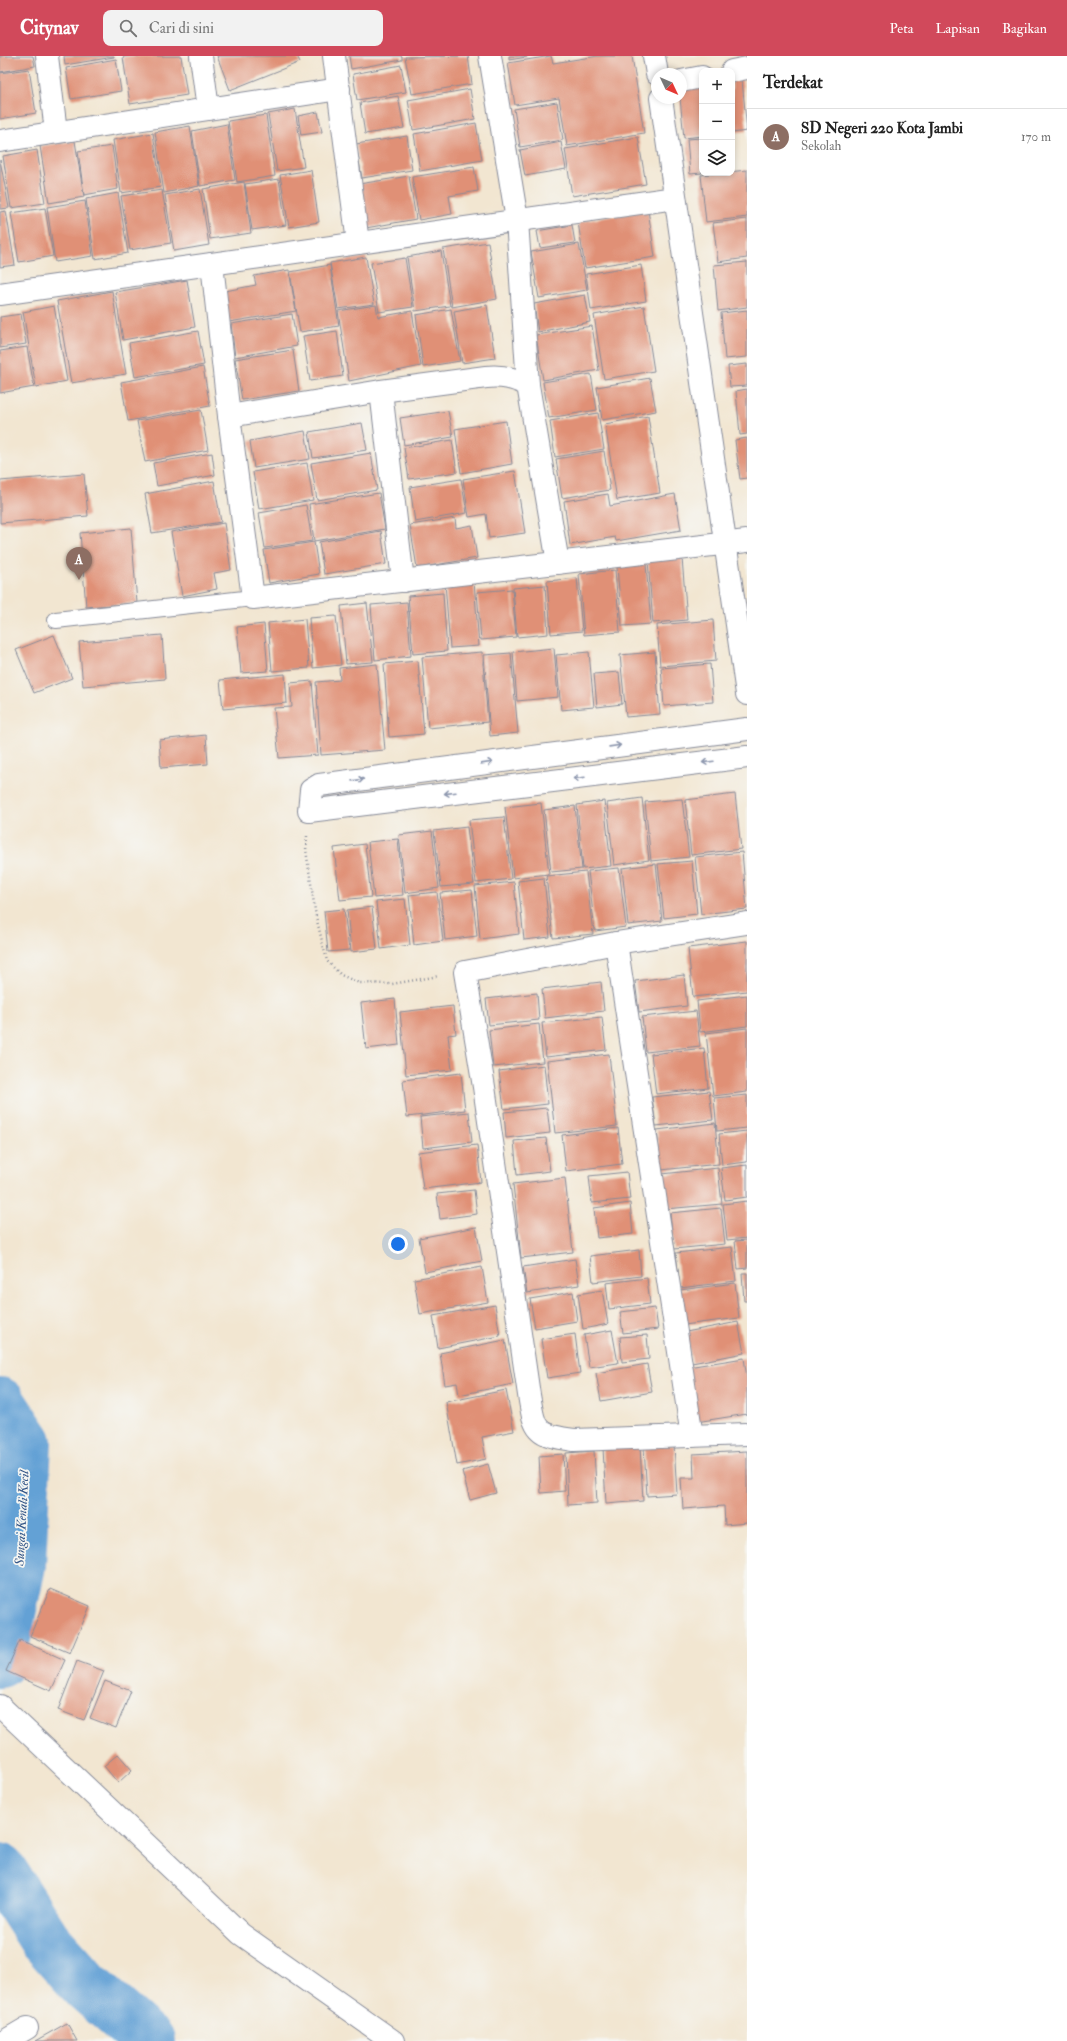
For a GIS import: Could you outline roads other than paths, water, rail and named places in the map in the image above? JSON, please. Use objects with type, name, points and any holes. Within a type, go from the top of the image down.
[{"type":"street","points":[[47,56],[56,132]]},
{"type":"street","points":[[201,56],[208,109]]},
{"type":"street","points":[[334,56],[358,243]]},
{"type":"street","points":[[490,56],[517,220],[528,385],[558,563]]},
{"type":"street","points":[[654,56],[656,68]]},
{"type":"street","points":[[735,70],[747,68]]},
{"type":"street","points":[[687,80],[699,78]]},
{"type":"street","points":[[0,141],[339,89]]},
{"type":"street","points":[[661,104],[747,694]]},
{"type":"street","points":[[0,294],[675,198]]},
{"type":"street","points":[[212,264],[228,416],[253,598],[747,541]]},
{"type":"street","points":[[228,416],[381,391],[499,376],[517,379],[528,385]]},
{"type":"street","points":[[381,391],[403,581]]},
{"type":"street","points":[[747,728],[319,785],[310,792],[308,811],[747,757]]},
{"type":"street","points":[[747,923],[616,943],[465,972],[486,1102],[529,1395],[536,1426],[540,1432],[552,1437],[574,1440],[747,1434]]},
{"type":"street","points":[[616,943],[692,1436]]},
{"type":"street","points":[[0,1706],[241,1934],[393,2041]]},
{"type":"street","points":[[5,2041],[27,2028]]},
{"type":"lane","points":[[56,620],[253,598]]},
{"type":"waterway","name":"Sungai Kenali Kecil","points":[[0,1403],[26,1442],[20,1565],[0,1662]]},
{"type":"waterway","name":"Sungai Kenali Kecil","points":[[0,1869],[45,1940],[86,1986],[149,2041]]},
{"type":"place","name":"SD Negeri 220 Kota Jambi","points":[[79,580]]}]
